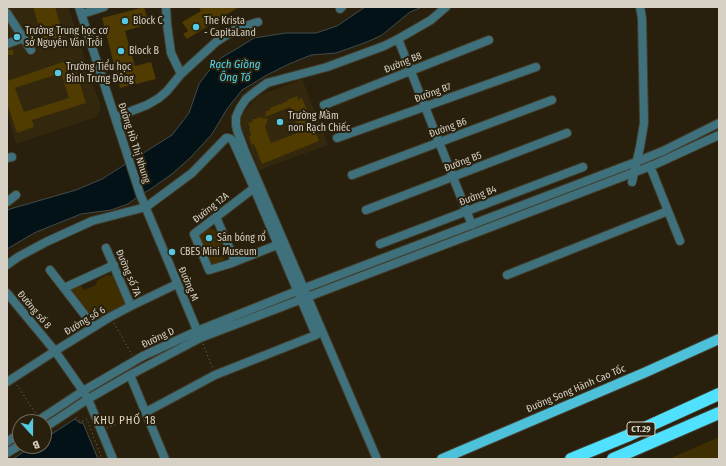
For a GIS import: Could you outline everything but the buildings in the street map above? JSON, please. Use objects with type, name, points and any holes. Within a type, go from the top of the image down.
[{"type":"highway","name":"CT.29","points":[[571,459],[627,436],[715,396]]},
{"type":"highway","name":"CT.29","points":[[613,459],[718,413]]},
{"type":"main road","name":"Đường Song Hành Cao Tốc","points":[[442,459],[646,372],[719,339]]},
{"type":"street","points":[[80,10],[104,7]]},
{"type":"street","points":[[166,7],[171,53],[181,74]]},
{"type":"street","points":[[169,24],[170,7]]},
{"type":"street","points":[[300,290],[237,130],[236,117],[240,108],[246,99],[256,90],[267,84],[327,67],[384,46],[431,20],[446,7]]},
{"type":"street","points":[[632,182],[644,123],[642,18],[640,7]]},
{"type":"street","name":"Đường Hồ Thị Nhung","points":[[80,10],[140,194]]},
{"type":"street","points":[[7,13],[31,50]]},
{"type":"street","points":[[116,118],[147,105],[159,98],[171,87],[181,74],[216,42],[236,29],[258,22]]},
{"type":"street","points":[[7,44],[23,38]]},
{"type":"street","points":[[398,39],[472,225]]},
{"type":"street","name":"Đường B8","points":[[324,105],[489,40]]},
{"type":"street","name":"Đường B7","points":[[337,138],[536,66]]},
{"type":"street","name":"Đường B6","points":[[352,175],[552,100]]},
{"type":"street","name":"Đường D","points":[[52,423],[88,399],[199,335],[300,290],[663,151],[719,123]]},
{"type":"street","name":"Đường B5","points":[[366,210],[567,133]]},
{"type":"street","name":"Đường D","points":[[48,414],[83,390],[143,356],[304,298],[633,173],[719,135]]},
{"type":"street","points":[[7,265],[18,257],[46,242],[92,220],[146,207],[192,173],[226,138],[228,138],[233,141],[277,245],[304,298],[377,459]]},
{"type":"street","points":[[650,166],[680,241]]},
{"type":"street","name":"Đường B4","points":[[380,244],[583,167]]},
{"type":"street","name":"Đường 12A","points":[[254,188],[194,234],[209,270],[277,245]]},
{"type":"street","name":"Đường M","points":[[140,194],[199,335]]},
{"type":"street","points":[[7,202],[16,195]]},
{"type":"street","points":[[507,275],[668,211]]},
{"type":"street","points":[[216,217],[235,261]]},
{"type":"street","name":"Đường số 7A","points":[[106,248],[131,306]]},
{"type":"street","points":[[64,288],[114,265]]},
{"type":"street","points":[[50,270],[94,327]]},
{"type":"street","name":"Đường số 6","points":[[9,377],[110,317],[177,284]]},
{"type":"street","name":"Đường số 8","points":[[7,293],[55,351],[83,390],[113,459]]},
{"type":"street","points":[[146,412],[215,375],[316,335],[304,298]]},
{"type":"street","points":[[130,375],[165,459]]},
{"type":"path","points":[[110,317],[135,361]]},
{"type":"path","points":[[199,335],[215,375]]},
{"type":"path","points":[[9,377],[33,414]]},
{"type":"path","points":[[101,430],[146,412]]},
{"type":"path","points":[[73,416],[75,415],[77,419],[82,421],[88,417]]},
{"type":"path","points":[[87,419],[102,459]]},
{"type":"shaded area","name":"Trường Tiểu học Bình Trưng Đông","points":[[7,7],[68,7],[101,108],[96,117],[16,144],[7,111]]},
{"type":"shaded area","name":"Trường Mầm non Rạch Chiếc","points":[[302,79],[328,145],[259,170],[241,126],[241,118],[243,113],[261,95]]},
{"type":"shaded area","points":[[207,228],[213,229],[217,232],[225,254],[225,258],[216,264],[209,263],[198,235]]},
{"type":"shaded area","points":[[107,275],[115,276],[126,304],[99,322],[94,322],[73,294],[72,288],[81,284],[83,290],[95,286],[98,280]]},
{"type":"shaded area","points":[[719,437],[719,459],[669,459]]},
{"type":"water","name":"Rạch Giồng Ông Tố","points":[[365,7],[422,7],[410,12],[382,35],[367,42],[336,53],[311,55],[267,75],[242,90],[227,109],[212,134],[191,157],[172,174],[128,204],[111,210],[81,214],[34,233],[7,249],[7,211],[76,190],[102,179],[172,135],[189,113],[199,84],[221,58],[254,38],[286,33],[316,33],[337,26]]},
{"type":"water","points":[[75,419],[80,423],[83,423],[98,459],[13,459],[20,454],[52,454],[52,434]]},
{"type":"place","name":"Block C","points":[[125,21]]},
{"type":"place","name":"The Krista - CapitaLand","points":[[196,27]]},
{"type":"place","name":"Trường Trung học cơ sở Nguyễn Văn Trỗi","points":[[17,37]]},
{"type":"place","name":"Block B","points":[[121,51]]},
{"type":"place","name":"Trường Tiểu học Bình Trưng Đông","points":[[58,73]]},
{"type":"place","name":"Trường Mầm non Rạch Chiếc","points":[[280,122]]},
{"type":"place","name":"Sân bóng rổ","points":[[209,238]]},
{"type":"place","name":"CBES Mini Museum","points":[[172,252]]},
{"type":"district","name":"KHU PHỐ 18","points":[[125,421]]}]
